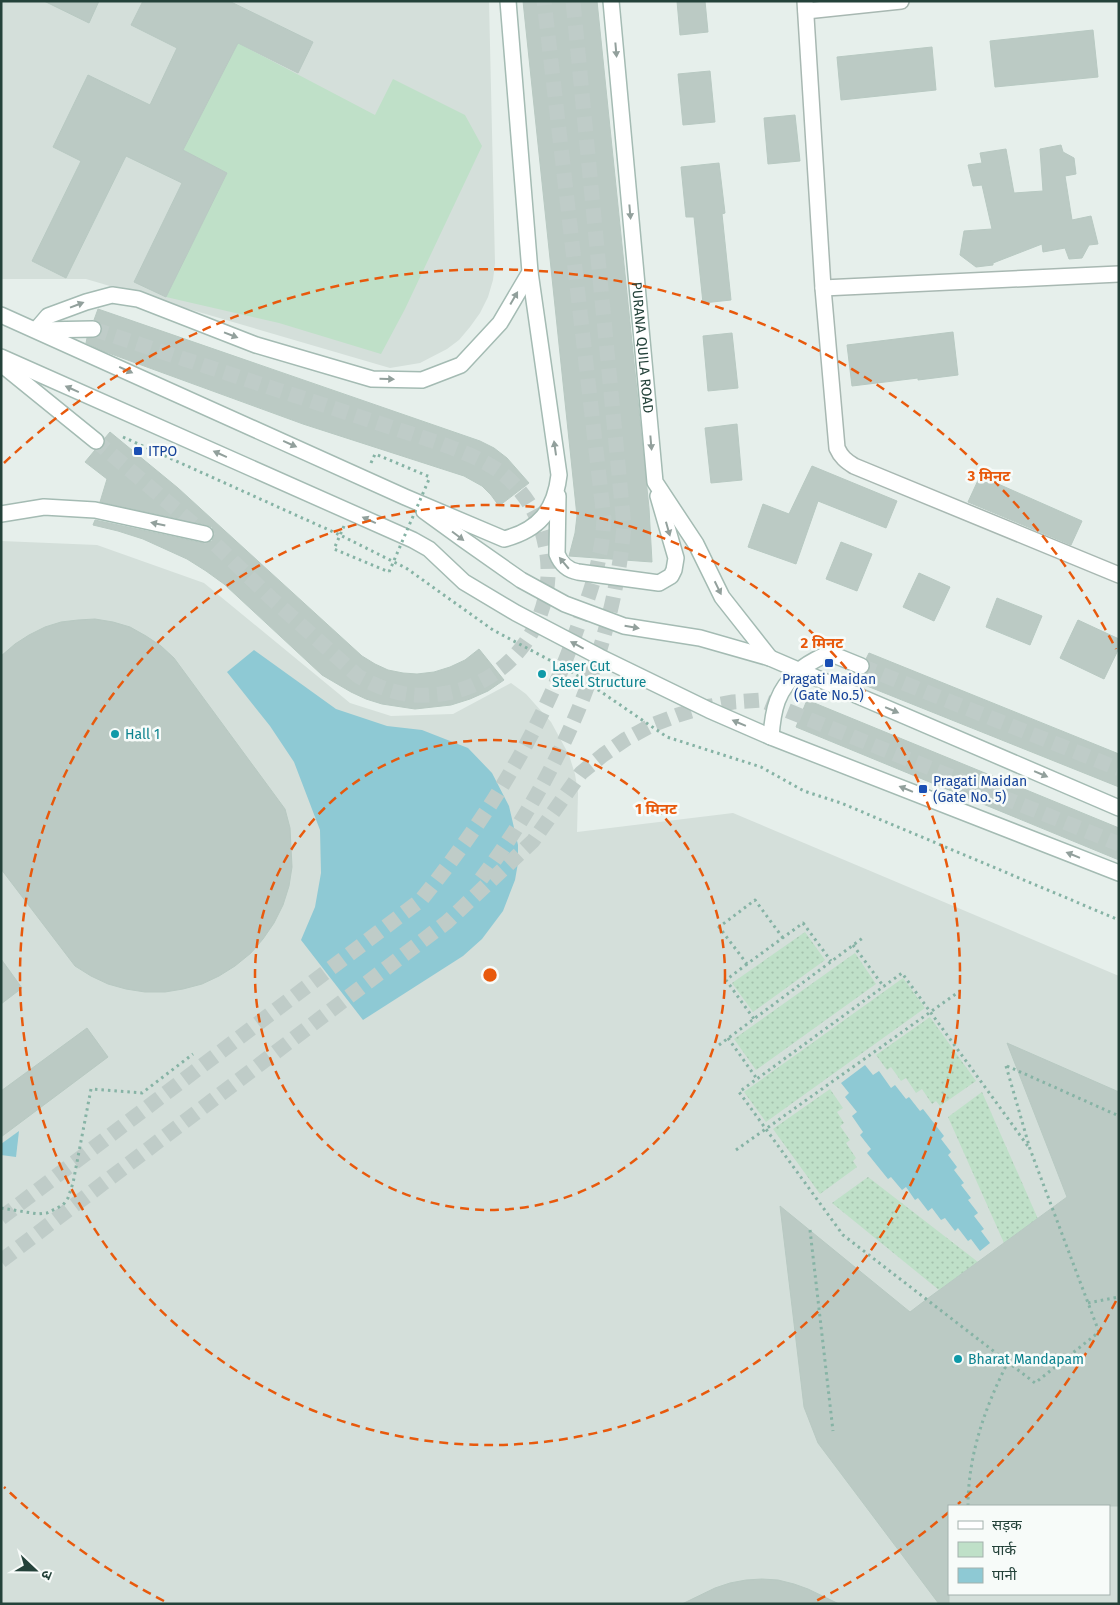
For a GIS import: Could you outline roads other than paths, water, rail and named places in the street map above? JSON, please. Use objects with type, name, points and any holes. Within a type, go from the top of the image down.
[{"type":"main road","points":[[508,1],[530,272],[558,475],[557,548],[562,564],[572,571],[659,583],[671,576],[676,564],[676,558],[654,482]]},
{"type":"main road","name":"PURANA QUILA ROAD","points":[[611,1],[654,482],[696,544],[722,597],[770,658]]},
{"type":"main road","points":[[901,1],[805,6],[823,288],[837,448],[844,460],[854,466],[1119,575]]},
{"type":"main road","points":[[36,330],[48,316],[112,295],[138,299],[256,345],[372,379],[422,380],[461,365],[500,323],[530,272]]},
{"type":"main road","points":[[823,288],[1119,274]]},
{"type":"main road","points":[[1,314],[405,497],[504,539],[517,536],[539,522],[554,500],[558,475]]},
{"type":"main road","points":[[36,330],[93,329]]},
{"type":"main road","points":[[1,358],[413,540],[429,550],[464,582],[524,618],[709,710],[771,737],[1119,873]]},
{"type":"main road","points":[[1,364],[96,441]]},
{"type":"main road","points":[[405,497],[521,580],[565,604],[624,626],[700,638],[770,658],[1119,808]]},
{"type":"main road","points":[[1,514],[44,507],[95,510],[206,534]]},
{"type":"main road","points":[[771,737],[772,718],[777,699],[799,670],[829,653],[861,666]]},
{"type":"water","points":[[254,650],[336,709],[387,726],[422,730],[468,748],[492,773],[509,806],[518,845],[518,863],[515,880],[503,911],[482,939],[463,956],[363,1020],[301,940],[315,907],[321,873],[320,830],[294,762],[270,726],[227,672]]},
{"type":"water","points":[[865,1065],[873,1075],[879,1071],[891,1088],[895,1085],[906,1099],[909,1097],[920,1111],[923,1109],[944,1136],[941,1139],[951,1152],[948,1155],[957,1167],[954,1170],[964,1183],[961,1185],[971,1198],[968,1200],[978,1213],[974,1216],[984,1229],[981,1231],[990,1243],[980,1251],[971,1239],[968,1241],[958,1228],[955,1231],[945,1218],[941,1220],[932,1208],[928,1211],[918,1198],[915,1200],[906,1187],[902,1190],[891,1177],[888,1179],[867,1153],[871,1149],[860,1135],[863,1132],[852,1116],[857,1112],[845,1097],[849,1093],[841,1083]]},
{"type":"water","points":[[19,1131],[16,1157],[1,1155],[1,1144]]},
{"type":"tunnel","points":[[1,1218],[421,900],[446,869],[491,804],[530,737],[547,702],[563,666],[592,584],[601,548],[604,519],[544,1]]},
{"type":"tunnel","points":[[481,879],[509,840],[534,799],[557,756],[577,712],[594,667],[608,621],[618,574],[624,526],[573,1]]},
{"type":"tunnel","points":[[93,329],[442,444],[474,457],[496,469],[511,481],[525,497],[543,534],[548,572],[545,598],[536,624],[523,646],[505,665],[483,681],[458,691],[430,695],[411,695],[375,685],[358,676],[271,598],[205,534],[96,441]]},
{"type":"tunnel","points":[[861,666],[1119,769]]},
{"type":"tunnel","points":[[1,1261],[447,922],[533,841],[581,773],[626,739],[652,725],[678,715],[705,707],[761,700],[1119,844]]},
{"type":"place","name":"ITPO","points":[[138,451]]},
{"type":"place","name":"Pragati Maidan (Gate No.5)","points":[[829,663]]},
{"type":"place","name":"Laser Cut Steel Structure","points":[[542,674]]},
{"type":"place","name":"Hall 1","points":[[115,734]]},
{"type":"place","name":"Pragati Maidan (Gate No. 5)","points":[[923,789]]},
{"type":"place","name":"Bharat Mandapam","points":[[958,1359]]}]
